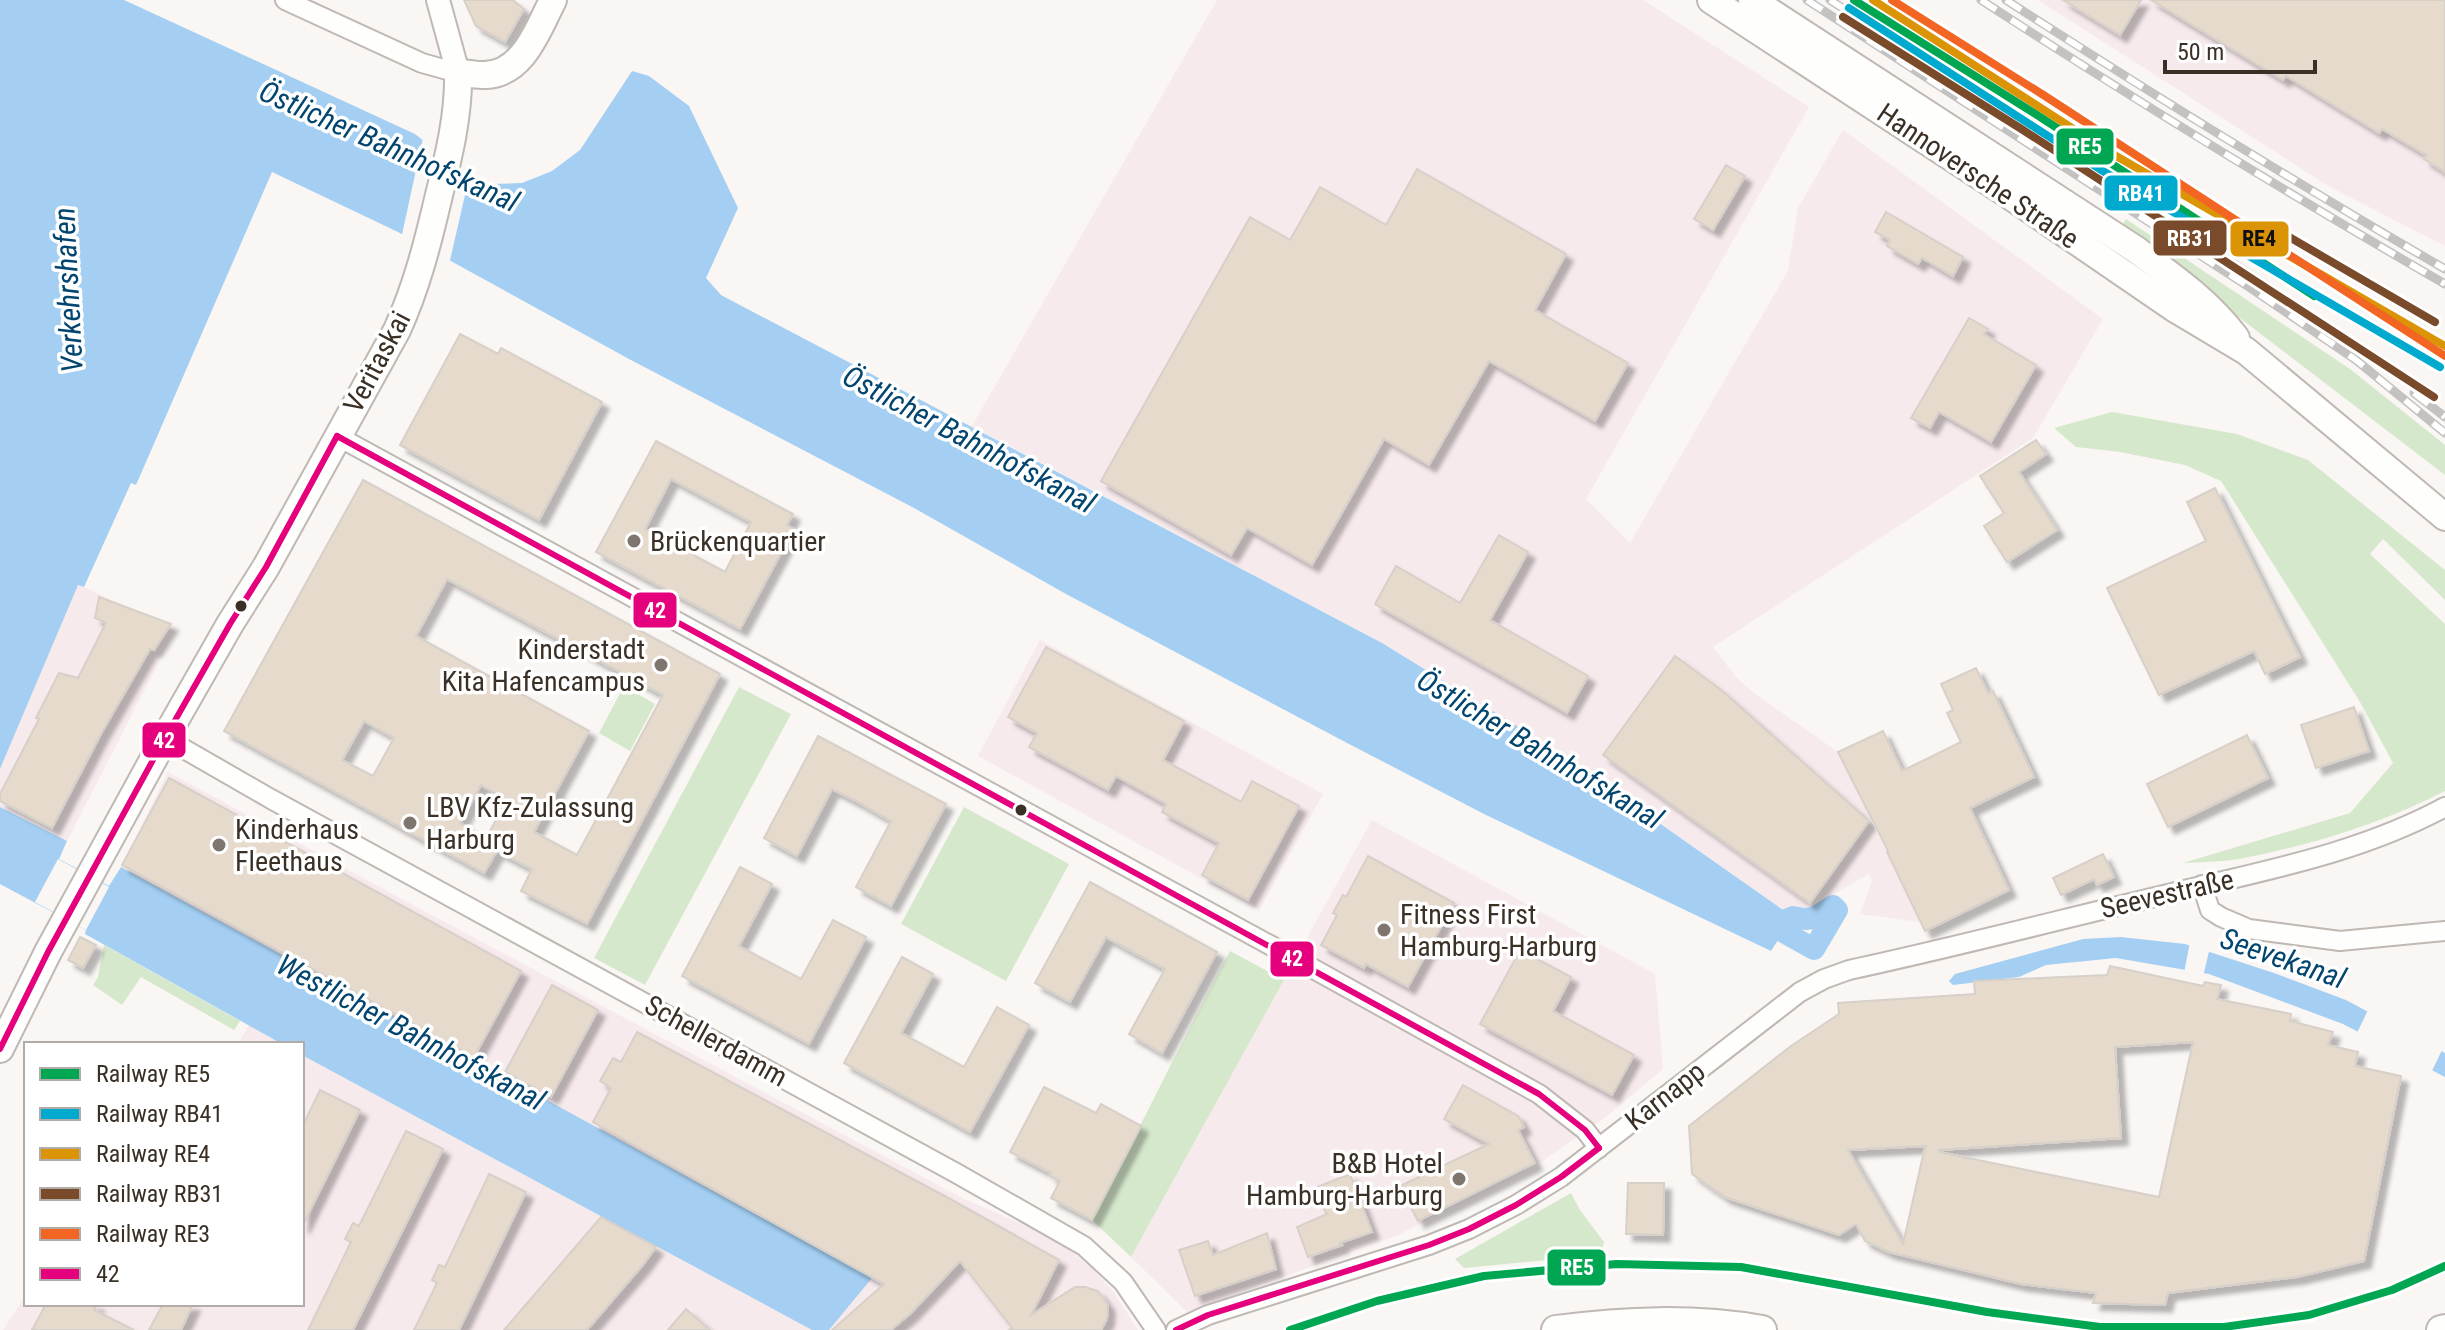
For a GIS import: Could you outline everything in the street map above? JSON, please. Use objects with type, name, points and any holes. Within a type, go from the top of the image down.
[{"type":"main road","points":[[458,73],[485,76],[510,69],[528,47],[553,0]]},
{"type":"main road","name":"Hannoversche Straße","points":[[1711,0],[1967,167],[2174,308],[2246,351],[2445,517]]},
{"type":"main road","name":"Hannoversche Straße","points":[[1752,0],[2135,249],[2217,314],[2246,351]]},
{"type":"main road","name":"Veritaskai","points":[[0,1049],[66,919],[165,738],[266,567],[397,330],[423,259],[451,147],[458,73]]},
{"type":"main road","points":[[1556,1330],[1665,1321],[1762,1330]]},
{"type":"street","points":[[285,0],[422,63],[458,73]]},
{"type":"street","points":[[438,0],[458,73]]},
{"type":"street","points":[[337,436],[1539,1094],[1585,1130],[1599,1148]]},
{"type":"street","name":"Schellerdamm","points":[[165,738],[1084,1246],[1123,1282],[1156,1330]]},
{"type":"street","name":"Seevestraße","points":[[1883,963],[2332,854],[2386,835],[2445,807]]},
{"type":"street","points":[[2202,885],[2210,910],[2249,929],[2340,941],[2445,931]]},
{"type":"street","name":"Karnapp","points":[[1176,1330],[1208,1315],[1429,1245],[1516,1205],[1561,1177],[1800,992],[1824,979],[1883,963]]},
{"type":"shaded area","points":[[1217,0],[1643,0],[1809,107],[1586,499],[1630,543],[1788,271],[1798,208],[1843,130],[2103,319],[2033,438],[1713,647],[1737,678],[1755,694],[1838,752],[1920,922],[1860,914],[1872,881],[1869,874],[1813,906],[1803,908],[1793,917],[1548,745],[1382,643],[972,426]]},
{"type":"shaded area","points":[[2038,0],[2445,0],[2445,246],[2330,187]]},
{"type":"shaded area","points":[[78,584],[175,630],[67,841],[0,807],[0,769]]},
{"type":"shaded area","points":[[1040,640],[1323,794],[1259,910],[978,756]]},
{"type":"shaded area","points":[[168,772],[964,1199],[1056,1239],[1092,1268],[1115,1294],[1138,1330],[3,1330],[24,1298],[24,1306],[304,1306],[304,1042],[239,1042],[287,959],[121,867]]},
{"type":"shaded area","points":[[1372,820],[1655,974],[1663,1069],[1606,1117],[1538,1164],[1398,1235],[1187,1312],[1131,1257]]},
{"type":"green space","points":[[2126,219],[2350,369],[2445,445],[2445,475],[2121,227]]},
{"type":"green space","points":[[2112,412],[2237,434],[2308,460],[2445,570],[2445,600],[2383,539],[2370,554],[2445,624],[2445,791],[2396,814],[2319,840],[2239,859],[2183,863],[2350,813],[2393,763],[2360,702],[2221,481],[2185,465],[2076,447],[2054,428]]},
{"type":"green space","points":[[624,686],[655,704],[630,751],[599,733]]},
{"type":"green space","points":[[739,687],[791,714],[645,985],[594,958]]},
{"type":"green space","points":[[964,807],[1069,864],[1006,981],[901,924]]},
{"type":"green space","points":[[104,945],[240,1021],[234,1030],[141,977],[122,1005],[93,985],[98,977]]},
{"type":"green space","points":[[1230,951],[1284,980],[1131,1257],[1092,1220]]},
{"type":"green space","points":[[1571,1193],[1604,1242],[1601,1255],[1464,1268],[1455,1259]]},
{"type":"water","points":[[0,0],[124,0],[415,134],[471,179],[493,184],[522,183],[552,171],[580,150],[632,71],[649,76],[689,106],[738,208],[706,278],[721,295],[1382,643],[1548,745],[1793,917],[1771,951],[1486,815],[1066,594],[914,508],[629,359],[398,232],[272,172],[136,485],[131,483],[84,587],[78,585],[0,769]]},
{"type":"water","name":"Westlicher Bahnhofskanal","points":[[0,807],[67,841],[59,859],[109,886],[121,867],[872,1278],[829,1330],[812,1330],[304,1056],[304,1042],[278,1042],[85,934],[86,930],[0,884]]},
{"type":"water","points":[[2121,937],[2185,944],[2346,1000],[2445,1053],[2445,1077],[2343,1024],[2209,974],[2116,958],[2046,965],[2019,977],[1953,985],[1949,981],[1955,974],[2083,939]]},
{"type":"pier","points":[[423,138],[470,173],[449,265],[401,239]]},
{"type":"pier","points":[[58,859],[109,887],[86,930],[35,902]]},
{"type":"pier","points":[[2190,942],[2210,947],[2203,977],[2184,973]]},
{"type":"pier","points":[[2369,1008],[2443,1048],[2431,1073],[2356,1035]]},
{"type":"building","points":[[464,0],[513,0],[524,9],[505,42],[476,26]]},
{"type":"building","points":[[2063,0],[2141,0],[2120,35]]},
{"type":"building","points":[[2151,0],[2445,0],[2445,172],[2424,159],[2426,155],[2382,129],[2379,133],[2286,76],[2283,80]]},
{"type":"building","points":[[1726,165],[1745,176],[1713,230],[1694,219]]},
{"type":"building","points":[[1417,169],[1566,254],[1535,310],[1628,363],[1595,421],[1489,361],[1429,465],[1384,439],[1312,565],[1247,528],[1231,555],[1101,481],[1250,217],[1290,240],[1320,187],[1386,225]]},
{"type":"building","points":[[1886,212],[1963,257],[1953,276],[1922,258],[1918,264],[1887,246],[1890,240],[1875,232]]},
{"type":"building","points":[[1969,318],[1988,329],[1984,334],[2036,365],[1991,442],[1939,412],[1930,428],[1911,418]]},
{"type":"building","points":[[460,334],[498,354],[501,348],[602,402],[539,520],[400,445]]},
{"type":"building","points":[[2036,440],[2046,454],[2019,472],[2057,530],[2007,562],[1984,526],[2004,513],[1980,476]]},
{"type":"building","name":"Brückenquartier","points":[[656,441],[793,514],[787,525],[794,529],[740,629],[596,552]],"holes":[[[671,479],[751,522],[725,572],[645,529]]]},
{"type":"building","points":[[363,480],[720,674],[587,924],[521,891],[532,869],[497,851],[484,873],[224,731]],"holes":[[[447,579],[663,695],[577,855],[534,832],[589,731],[416,636]],[[364,721],[394,738],[373,776],[342,760]],[[481,785],[507,800],[486,838],[460,823]]]},
{"type":"building","points":[[2215,488],[2300,657],[2265,674],[2254,651],[2159,695],[2107,588],[2206,541],[2187,502]]},
{"type":"building","points":[[1499,535],[1528,552],[1490,620],[1588,676],[1567,713],[1375,604],[1396,566],[1460,603]]},
{"type":"building","points":[[99,597],[171,624],[154,650],[150,649],[52,828],[0,801],[0,794],[59,673],[78,678],[106,623],[95,618]]},
{"type":"building","points":[[1046,647],[1184,721],[1163,760],[1241,802],[1252,781],[1299,806],[1248,900],[1202,875],[1219,843],[1162,812],[1166,804],[1116,776],[1108,790],[1029,747],[1037,733],[1008,717]]},
{"type":"building","points":[[1675,656],[1720,689],[1869,821],[1810,903],[1603,755]]},
{"type":"building","points":[[1976,668],[1988,693],[1993,691],[2034,777],[1970,808],[2009,890],[1925,931],[1838,752],[1883,731],[1902,771],[1961,742],[1947,713],[1953,710],[1941,684]]},
{"type":"building","points":[[2354,707],[2369,751],[2316,768],[2301,725]]},
{"type":"building","points":[[2247,735],[2268,778],[2168,827],[2147,784]]},
{"type":"building","points":[[818,736],[946,804],[891,906],[856,887],[891,821],[856,801],[832,789],[797,856],[764,838]]},
{"type":"building","points":[[169,778],[521,971],[474,1057],[122,865]]},
{"type":"building","points":[[2103,854],[2114,877],[2097,885],[2094,879],[2061,895],[2053,878]]},
{"type":"building","name":"Fitness First Hamburg-Harburg","points":[[1368,856],[1454,903],[1408,987],[1366,964],[1364,968],[1321,945],[1337,915],[1333,913],[1343,895],[1346,897]]},
{"type":"building","points":[[740,867],[772,884],[739,946],[801,979],[833,920],[866,937],[809,1044],[682,976]]},
{"type":"building","points":[[1090,882],[1217,952],[1162,1053],[1129,1034],[1165,969],[1106,937],[1070,1002],[1035,983]]},
{"type":"building","points":[[80,937],[96,945],[83,968],[68,960]]},
{"type":"building","points":[[1520,950],[1571,977],[1553,1011],[1634,1055],[1612,1095],[1480,1024]]},
{"type":"building","points":[[902,957],[933,974],[901,1033],[964,1067],[997,1007],[1029,1025],[970,1132],[844,1063]]},
{"type":"building","points":[[2110,966],[2203,986],[2205,982],[2221,985],[2217,999],[2291,1014],[2290,1021],[2333,1032],[2328,1045],[2358,1052],[2355,1066],[2401,1076],[2364,1261],[2297,1277],[2168,1293],[2165,1305],[2093,1303],[2096,1293],[2021,1284],[1889,1252],[1865,1241],[1856,1224],[1839,1235],[1725,1197],[1692,1174],[1689,1126],[1791,1046],[1839,1014],[1838,1003],[1975,994],[1974,981],[2107,975]],"holes":[[[2193,1042],[2159,1197],[1939,1152],[2121,1138],[2115,1047]],[[1926,1146],[1924,1151],[1903,1244],[1848,1150]]]},
{"type":"building","points":[[552,985],[598,1010],[551,1097],[505,1072]]},
{"type":"building","points":[[637,1032],[1059,1260],[1031,1315],[1075,1287],[1085,1287],[1098,1291],[1108,1305],[1107,1319],[1101,1330],[1009,1330],[1012,1328],[960,1261],[891,1330],[832,1330],[884,1284],[593,1122],[611,1088],[600,1081],[613,1058],[621,1062]]},
{"type":"building","points":[[1463,1085],[1518,1116],[1524,1127],[1518,1130],[1535,1163],[1418,1221],[1400,1186],[1489,1144],[1444,1119]]},
{"type":"building","points":[[1044,1087],[1096,1113],[1101,1104],[1141,1126],[1092,1220],[1051,1198],[1060,1181],[1050,1176],[1051,1173],[1010,1152]]},
{"type":"building","points":[[320,1090],[360,1110],[304,1223],[304,1123]]},
{"type":"building","points":[[406,1131],[443,1149],[353,1330],[308,1330],[351,1242],[345,1239],[353,1223],[359,1226]]},
{"type":"building","points":[[489,1174],[526,1192],[459,1330],[414,1330],[437,1283],[432,1280],[439,1265],[445,1267]]},
{"type":"building","points":[[1350,1174],[1372,1232],[1308,1257],[1297,1227],[1327,1214],[1312,1189]]},
{"type":"building","points":[[1628,1183],[1664,1183],[1663,1235],[1626,1234]]},
{"type":"building","points":[[601,1217],[656,1247],[643,1265],[587,1330],[504,1330]]},
{"type":"building","points":[[1267,1233],[1276,1269],[1195,1296],[1179,1250],[1208,1241],[1213,1255]]},
{"type":"building","points":[[45,1306],[96,1306],[94,1310],[134,1330],[32,1330]]},
{"type":"building","points":[[162,1306],[192,1306],[181,1330],[149,1330]]},
{"type":"building","points":[[686,1309],[710,1330],[668,1330]]},
{"type":"waterway","name":"Seevekanal","points":[[1757,917],[1814,949],[1837,910],[1833,906],[1814,918],[1793,917],[1772,926]]},
{"type":"railway","points":[[1807,0],[2249,287],[2356,360],[2445,433]]},
{"type":"railway","points":[[1830,0],[2305,311]]},
{"type":"railway","points":[[1981,0],[2211,145],[2445,284]]},
{"type":"railway","points":[[2006,0],[2224,137],[2445,269]]},
{"type":"railway","points":[[2414,393],[2445,417]]},
{"type":"rail line","name":"RE5","points":[[1854,0],[2314,296]]},
{"type":"rail line","name":"RE4","points":[[1873,0],[2111,153],[2445,346]]},
{"type":"rail line","name":"RE3","points":[[1892,0],[2445,356]]},
{"type":"rail line","name":"RB41","points":[[1849,8],[2101,170],[2440,367]]},
{"type":"rail line","name":"RB31","points":[[1843,17],[2434,397]]},
{"type":"rail line","name":"RB31","points":[[2284,234],[2435,322]]},
{"type":"rail line","name":"RE5","points":[[1290,1330],[1377,1301],[1484,1276],[1617,1264],[1741,1267],[1987,1312],[2100,1327],[2224,1327],[2309,1315],[2392,1290],[2445,1266]]},
{"type":"transit line","name":"42","points":[[337,436],[1539,1094],[1585,1130],[1599,1148]]},
{"type":"transit line","name":"42","points":[[0,1049],[48,952],[165,738],[266,567],[337,436]]},
{"type":"transit line","name":"42","points":[[1176,1330],[1208,1315],[1429,1245],[1469,1229],[1561,1177],[1599,1148]]},
{"type":"place","name":"Brückenquartier","points":[[634,541]]},
{"type":"place","name":"Kinderstadt Kita Hafencampus","points":[[661,665]]},
{"type":"place","name":"LBV Kfz-Zulassung Harburg","points":[[410,823]]},
{"type":"place","name":"Kinderhaus Fleethaus","points":[[219,845]]},
{"type":"place","name":"Fitness First Hamburg-Harburg","points":[[1384,930]]},
{"type":"place","name":"B&B Hotel Hamburg-Harburg","points":[[1459,1179]]},
{"type":"water label","name":"Östlicher Bahnhofskanal","points":[[389,146]]},
{"type":"water label","name":"Verkehrshafen","points":[[68,290]]},
{"type":"water label","name":"Östlicher Bahnhofskanal","points":[[969,439]]},
{"type":"water label","name":"Östlicher Bahnhofskanal","points":[[1540,749]]}]
